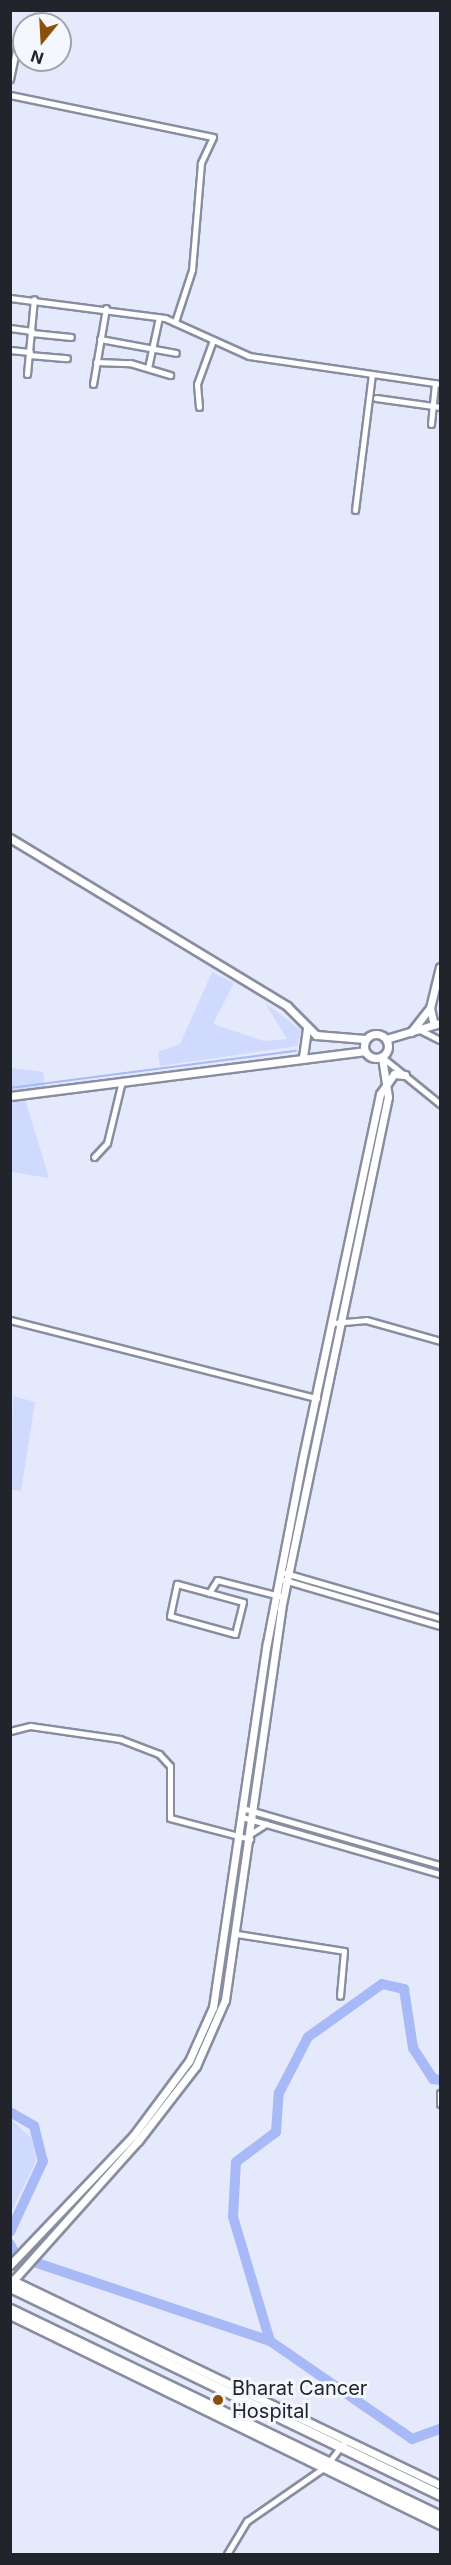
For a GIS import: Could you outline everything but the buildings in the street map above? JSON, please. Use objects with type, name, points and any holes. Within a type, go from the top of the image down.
[{"type":"highway","points":[[12,2281],[343,2445],[421,2481],[441,2495]]},
{"type":"highway","points":[[10,2309],[327,2465],[441,2516]]},
{"type":"highway","points":[[421,2507],[429,2519]]},
{"type":"street","points":[[10,95],[213,137],[201,163],[192,270],[175,322]]},
{"type":"street","points":[[10,298],[34,299],[159,316],[255,357],[438,383],[431,424]]},
{"type":"street","points":[[27,374],[34,299]]},
{"type":"street","points":[[93,384],[106,308]]},
{"type":"street","points":[[148,368],[159,316]]},
{"type":"street","points":[[10,328],[71,337]]},
{"type":"street","points":[[100,339],[176,353]]},
{"type":"street","points":[[198,407],[197,391],[213,340]]},
{"type":"street","points":[[10,350],[67,358]]},
{"type":"street","points":[[96,362],[148,368],[170,375]]},
{"type":"street","points":[[355,510],[372,374]]},
{"type":"street","points":[[376,398],[441,406]]},
{"type":"street","points":[[10,838],[162,926],[298,1014],[307,1028],[320,1036],[365,1039],[376,1034],[386,1039],[438,1026],[430,1012]]},
{"type":"street","points":[[411,1032],[430,1012],[441,967]]},
{"type":"street","points":[[430,1012],[441,1014]]},
{"type":"street","points":[[304,1049],[307,1028]]},
{"type":"street","points":[[422,1030],[441,1040]]},
{"type":"street","points":[[364,1051],[365,1039]]},
{"type":"street","points":[[10,2265],[32,2239],[133,2136],[189,2061],[213,2007],[243,1808],[281,1596],[342,1322],[388,1097],[382,1057],[388,1047],[386,1039]]},
{"type":"street","points":[[10,1096],[122,1081],[304,1049],[364,1051],[382,1057],[441,1104]]},
{"type":"street","points":[[286,1577],[333,1323],[386,1086],[394,1074],[405,1075]]},
{"type":"street","points":[[94,1157],[107,1143],[122,1081]]},
{"type":"street","points":[[10,1320],[318,1398]]},
{"type":"street","points":[[333,1323],[366,1320],[441,1341]]},
{"type":"street","points":[[286,1577],[441,1618]]},
{"type":"street","points":[[286,1577],[441,1626]]},
{"type":"street","points":[[209,1593],[217,1580],[281,1596]]},
{"type":"street","points":[[177,1584],[209,1593],[243,1602],[235,1634],[170,1616],[177,1584]]},
{"type":"street","points":[[12,2281],[138,2141],[189,2076],[221,2010],[237,1934],[254,1820],[281,1596]]},
{"type":"street","points":[[10,1731],[30,1726],[120,1739],[159,1754],[170,1766],[170,1818],[239,1836],[251,1836],[266,1824]]},
{"type":"street","points":[[243,1808],[441,1865]]},
{"type":"street","points":[[242,1817],[441,1874]]},
{"type":"street","points":[[237,1934],[344,1951],[340,1996]]},
{"type":"street","points":[[213,2007],[221,2010]]},
{"type":"street","points":[[439,2102],[441,2093]]},
{"type":"street","points":[[10,2315],[327,2465],[441,2525]]},
{"type":"street","points":[[227,2554],[247,2521],[327,2465],[343,2445]]},
{"type":"street","points":[[421,2481],[441,2485]]},
{"type":"shaded area","points":[[212,972],[234,983],[213,1024],[264,1041],[287,1039],[265,1003],[301,1030],[297,1046],[160,1066],[158,1052],[180,1044]]},
{"type":"shaded area","points":[[11,1068],[43,1072],[45,1088],[11,1093]]},
{"type":"shaded area","points":[[25,1099],[49,1178],[11,1172],[11,1101]]},
{"type":"shaded area","points":[[13,1396],[35,1402],[21,1491],[11,1489]]},
{"type":"shaded area","points":[[11,2119],[32,2139],[36,2161],[11,2212]]},
{"type":"waterway","points":[[10,1088],[296,1051]]},
{"type":"waterway","points":[[10,2244],[16,2256],[270,2341],[233,2217],[236,2162],[276,2132],[279,2093],[308,2037],[382,1984],[404,1989],[413,2048],[433,2079],[440,2080]]},
{"type":"waterway","points":[[10,2112],[34,2126],[43,2161],[10,2232]]},
{"type":"waterway","points":[[270,2341],[412,2439],[440,2429]]},
{"type":"place","name":"Bharat Cancer Hospital","points":[[218,2400]]}]
